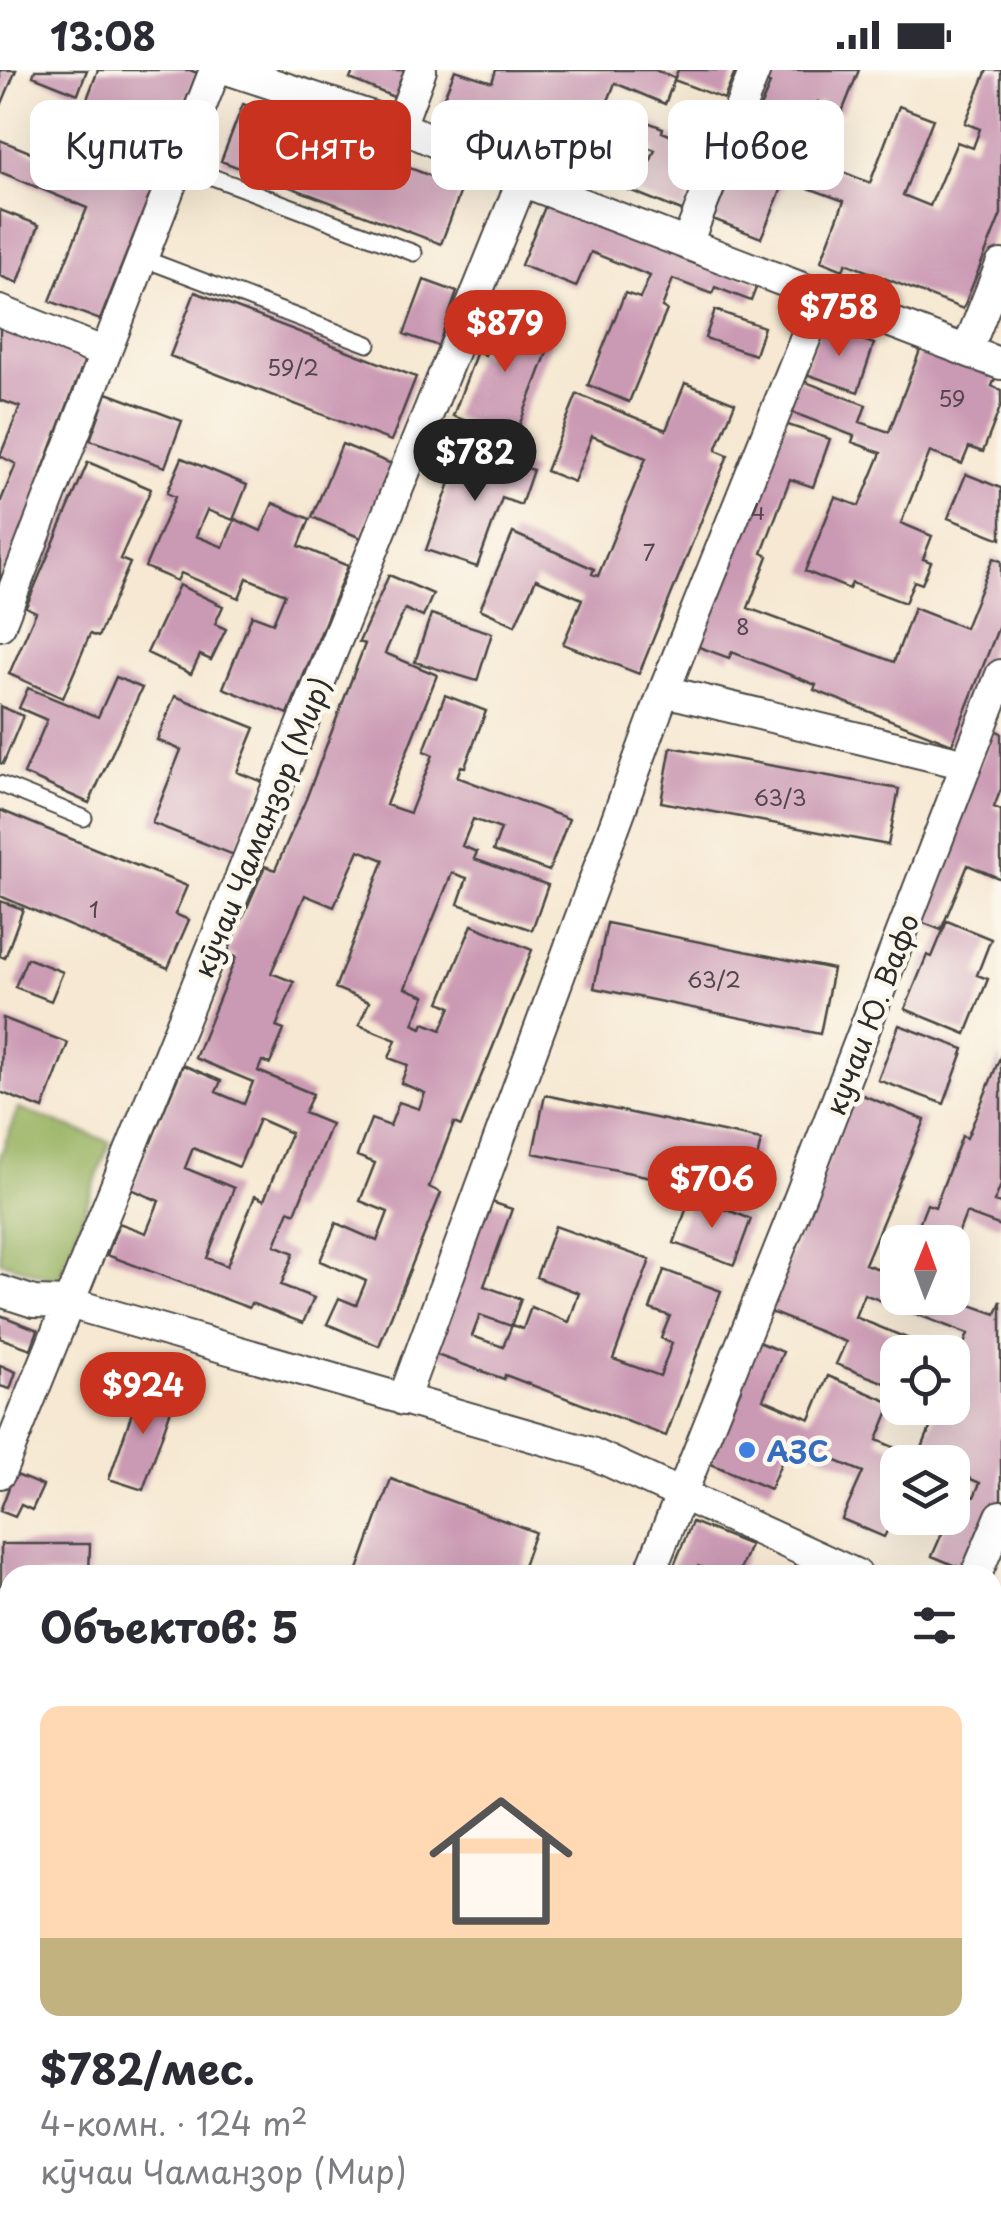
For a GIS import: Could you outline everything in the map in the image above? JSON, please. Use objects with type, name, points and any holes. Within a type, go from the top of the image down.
[{"type":"street","points":[[203,100],[215,70]]},
{"type":"street","points":[[230,70],[321,100]]},
{"type":"street","points":[[410,100],[421,70]]},
{"type":"street","points":[[687,244],[754,70]]},
{"type":"street","points":[[0,625],[168,190]]},
{"type":"street","name":"кӯчаи Чаманзор (Мир)","points":[[0,1473],[518,190]]},
{"type":"street","points":[[548,190],[1001,364]]},
{"type":"street","points":[[967,351],[1001,265]]},
{"type":"street","points":[[404,1400],[664,691],[823,294]]},
{"type":"street","points":[[0,311],[106,353]]},
{"type":"street","name":"кучаи Ю. Вафо","points":[[653,1565],[790,1225],[1001,675]]},
{"type":"street","points":[[664,691],[966,764]]},
{"type":"street","points":[[0,1291],[34,1302],[69,1303],[590,1453],[835,1565]]},
{"type":"street","points":[[980,1565],[1001,1516]]},
{"type":"lane","points":[[219,179],[414,253]]},
{"type":"lane","points":[[142,258],[368,344]]},
{"type":"lane","points":[[0,784],[84,818]]},
{"type":"green space","points":[[18,1108],[110,1142],[58,1281],[0,1261],[0,1157]]},
{"type":"building","points":[[0,70],[16,70],[0,108]]},
{"type":"building","points":[[35,70],[87,70],[78,94],[33,76]]},
{"type":"building","points":[[98,70],[197,73],[186,100],[87,100]]},
{"type":"building","points":[[354,70],[413,70],[401,100],[350,79]]},
{"type":"building","points":[[455,70],[492,82],[496,70],[655,70],[675,78],[665,104],[615,83],[608,100],[443,100]]},
{"type":"building","points":[[678,70],[736,70],[724,99],[674,80]]},
{"type":"building","points":[[767,70],[859,70],[844,107],[844,100],[763,100],[770,84],[763,81]]},
{"type":"building","points":[[987,70],[1001,70],[1001,214],[963,309],[846,263],[843,270],[821,261],[844,201],[814,190],[844,190],[844,173],[870,183],[899,106],[933,119],[903,195],[930,206],[957,142],[973,148],[980,129],[965,123]]},
{"type":"building","points":[[239,114],[239,168],[221,161]]},
{"type":"building","points":[[648,122],[668,134],[668,190],[692,190],[684,212],[629,190],[648,190],[648,167],[655,150],[648,147]]},
{"type":"building","points":[[0,140],[30,152],[30,184],[0,172]]},
{"type":"building","points":[[411,168],[431,176],[431,190],[461,190],[441,244],[298,190],[411,190]]},
{"type":"building","points":[[44,190],[152,190],[100,320],[50,301],[87,208]]},
{"type":"building","points":[[725,190],[781,190],[761,238],[713,219]]},
{"type":"building","points":[[547,202],[758,283],[751,301],[715,287],[712,294],[673,279],[662,307],[667,310],[629,402],[588,385],[625,293],[640,298],[650,276],[591,252],[576,287],[521,265]]},
{"type":"building","points":[[0,210],[39,225],[18,283],[0,276]]},
{"type":"building","points":[[424,280],[457,292],[438,346],[404,334]]},
{"type":"building","points":[[195,292],[416,377],[391,441],[170,356]]},
{"type":"building","points":[[503,308],[556,329],[514,439],[453,416],[477,351],[485,355]]},
{"type":"building","points":[[715,310],[764,327],[755,355],[705,338]]},
{"type":"building","points":[[0,315],[89,349],[41,474],[48,476],[0,588],[0,503],[16,464],[0,456],[20,407],[0,400]]},
{"type":"building","points":[[820,325],[874,344],[858,392],[803,373]]},
{"type":"building","points":[[922,345],[997,373],[992,386],[1001,390],[1001,405],[983,452],[969,447],[962,464],[930,452],[901,523],[932,536],[923,559],[931,562],[922,584],[914,581],[905,603],[852,583],[849,589],[805,571],[835,497],[859,506],[881,453],[852,442],[854,436],[781,408],[793,377],[866,405],[860,422],[889,432]]},
{"type":"building","points":[[685,383],[735,403],[716,450],[728,455],[639,674],[563,644],[582,599],[536,579],[515,625],[480,609],[513,533],[594,569],[592,574],[598,576],[646,458],[592,436],[574,482],[546,471],[577,394],[666,430]]},
{"type":"building","points":[[107,393],[182,421],[165,467],[90,440]]},
{"type":"building","points":[[785,424],[830,439],[813,487],[790,479],[762,553],[768,556],[748,608],[894,662],[914,608],[965,628],[993,558],[1001,561],[1001,621],[952,744],[814,690],[816,685],[732,652],[729,658],[688,643],[755,466],[768,471]]},
{"type":"building","points":[[342,444],[392,464],[361,538],[312,517]]},
{"type":"building","points":[[463,446],[533,470],[521,505],[502,498],[477,567],[426,550]]},
{"type":"building","points":[[182,458],[247,485],[233,520],[207,510],[196,536],[223,547],[235,519],[261,531],[273,503],[310,519],[299,546],[348,566],[288,714],[223,688],[252,615],[273,623],[285,594],[247,578],[239,598],[181,573],[177,581],[145,567],[175,497],[167,493]]},
{"type":"building","points":[[88,462],[151,489],[120,559],[130,563],[98,637],[90,634],[63,698],[9,674],[36,612],[26,607]]},
{"type":"building","points":[[966,474],[1001,488],[1001,539],[948,518]]},
{"type":"building","points":[[389,575],[433,594],[423,617],[405,609],[385,653],[437,675],[386,805],[410,813],[433,755],[424,751],[445,695],[486,711],[465,767],[461,766],[457,777],[569,819],[549,871],[493,851],[501,829],[473,819],[462,846],[477,852],[474,859],[548,885],[532,930],[458,904],[467,878],[452,873],[405,988],[425,996],[413,1024],[422,1028],[424,1023],[441,1030],[451,1007],[440,1002],[472,925],[532,950],[461,1126],[454,1123],[429,1187],[441,1193],[379,1346],[327,1324],[339,1298],[356,1305],[366,1281],[320,1261],[336,1223],[377,1241],[388,1212],[360,1201],[375,1163],[357,1156],[371,1119],[390,1126],[399,1102],[419,1109],[425,1093],[401,1083],[408,1065],[389,1058],[396,1040],[359,1025],[369,1002],[335,988],[384,860],[359,850],[334,907],[305,895],[271,973],[294,982],[276,1027],[284,1030],[270,1064],[262,1061],[258,1071],[313,1094],[304,1113],[331,1124],[295,1213],[289,1210],[275,1245],[294,1253],[281,1285],[314,1298],[303,1323],[251,1303],[249,1308],[107,1255],[119,1223],[146,1233],[159,1201],[131,1189],[183,1065],[221,1081],[216,1092],[244,1104],[253,1082],[195,1058],[236,957],[227,954],[265,866],[275,870],[306,799],[365,644],[359,642]],"holes":[[[259,1119],[291,1133],[264,1200],[255,1196],[227,1266],[207,1258],[234,1188],[185,1168],[193,1148],[239,1167]]]},
{"type":"building","points":[[179,585],[223,606],[215,624],[226,629],[211,660],[200,655],[191,674],[147,653]]},
{"type":"building","points":[[431,614],[492,633],[477,681],[415,662]]},
{"type":"building","points":[[116,677],[142,688],[89,803],[24,774],[47,720],[19,708],[28,688],[98,717]]},
{"type":"building","points":[[175,696],[255,728],[237,772],[263,782],[234,855],[152,823],[181,750],[157,740]]},
{"type":"building","points":[[0,706],[23,716],[3,764],[0,763]]},
{"type":"building","points":[[993,729],[1001,733],[1001,789],[994,807],[1001,810],[1001,879],[968,865],[941,930],[916,920]]},
{"type":"building","points":[[671,747],[899,789],[888,845],[661,802]]},
{"type":"building","points":[[0,810],[187,886],[175,914],[189,920],[168,968],[0,896]]},
{"type":"building","points":[[0,901],[23,909],[5,958],[0,956]]},
{"type":"building","points":[[947,921],[991,939],[977,975],[988,979],[966,1034],[905,1009],[927,955],[932,957]]},
{"type":"building","points":[[607,923],[833,969],[820,1034],[594,988]]},
{"type":"building","points":[[27,958],[63,972],[51,1001],[15,987]]},
{"type":"building","points":[[3,1018],[68,1043],[43,1109],[0,1092]]},
{"type":"building","points":[[899,1025],[964,1049],[944,1104],[878,1080]]},
{"type":"building","points":[[1001,1055],[1001,1185],[994,1202],[1001,1204],[1001,1226],[966,1213],[961,1225],[919,1225],[927,1204],[935,1207],[962,1136],[967,1138]]},
{"type":"building","points":[[855,1092],[925,1120],[865,1264],[880,1269],[880,1300],[864,1294],[855,1317],[899,1335],[880,1335],[880,1381],[836,1364],[846,1342],[768,1311]]},
{"type":"building","points":[[545,1095],[761,1140],[749,1197],[533,1153]]},
{"type":"building","points":[[691,1196],[751,1219],[734,1265],[674,1243]]},
{"type":"building","points":[[483,1199],[512,1209],[484,1286],[521,1299],[511,1326],[480,1315],[472,1336],[503,1347],[512,1325],[523,1329],[531,1307],[569,1322],[579,1293],[536,1277],[555,1226],[650,1260],[613,1359],[660,1376],[672,1343],[661,1338],[670,1316],[650,1309],[664,1270],[721,1291],[666,1436],[505,1375],[504,1379],[428,1352]]},
{"type":"building","points":[[1001,1301],[1001,1507],[976,1565],[954,1565],[932,1556],[941,1535],[970,1535],[970,1495],[974,1497],[980,1483],[970,1479],[970,1445],[923,1445],[931,1425],[970,1425],[968,1334],[919,1315],[970,1315],[970,1305],[996,1314]]},
{"type":"building","points":[[0,1315],[38,1330],[31,1349],[0,1338]]},
{"type":"building","points":[[756,1341],[783,1352],[763,1399],[810,1419],[828,1376],[880,1398],[880,1425],[883,1425],[877,1440],[888,1445],[880,1445],[880,1535],[884,1537],[842,1519],[863,1472],[790,1442],[770,1489],[709,1463],[741,1389],[736,1387]]},
{"type":"building","points":[[0,1365],[16,1372],[10,1389],[0,1386]]},
{"type":"building","points":[[142,1384],[176,1395],[143,1490],[109,1479]]},
{"type":"building","points":[[14,1474],[43,1486],[32,1510],[21,1505],[15,1517],[0,1511]]},
{"type":"building","points":[[391,1479],[535,1532],[523,1565],[360,1565]]},
{"type":"building","points":[[692,1522],[750,1545],[742,1565],[674,1565]]},
{"type":"building","points":[[1,1544],[90,1544],[89,1565],[1,1565]]},
{"type":"place","name":"АЗС","points":[[747,1450]]}]
